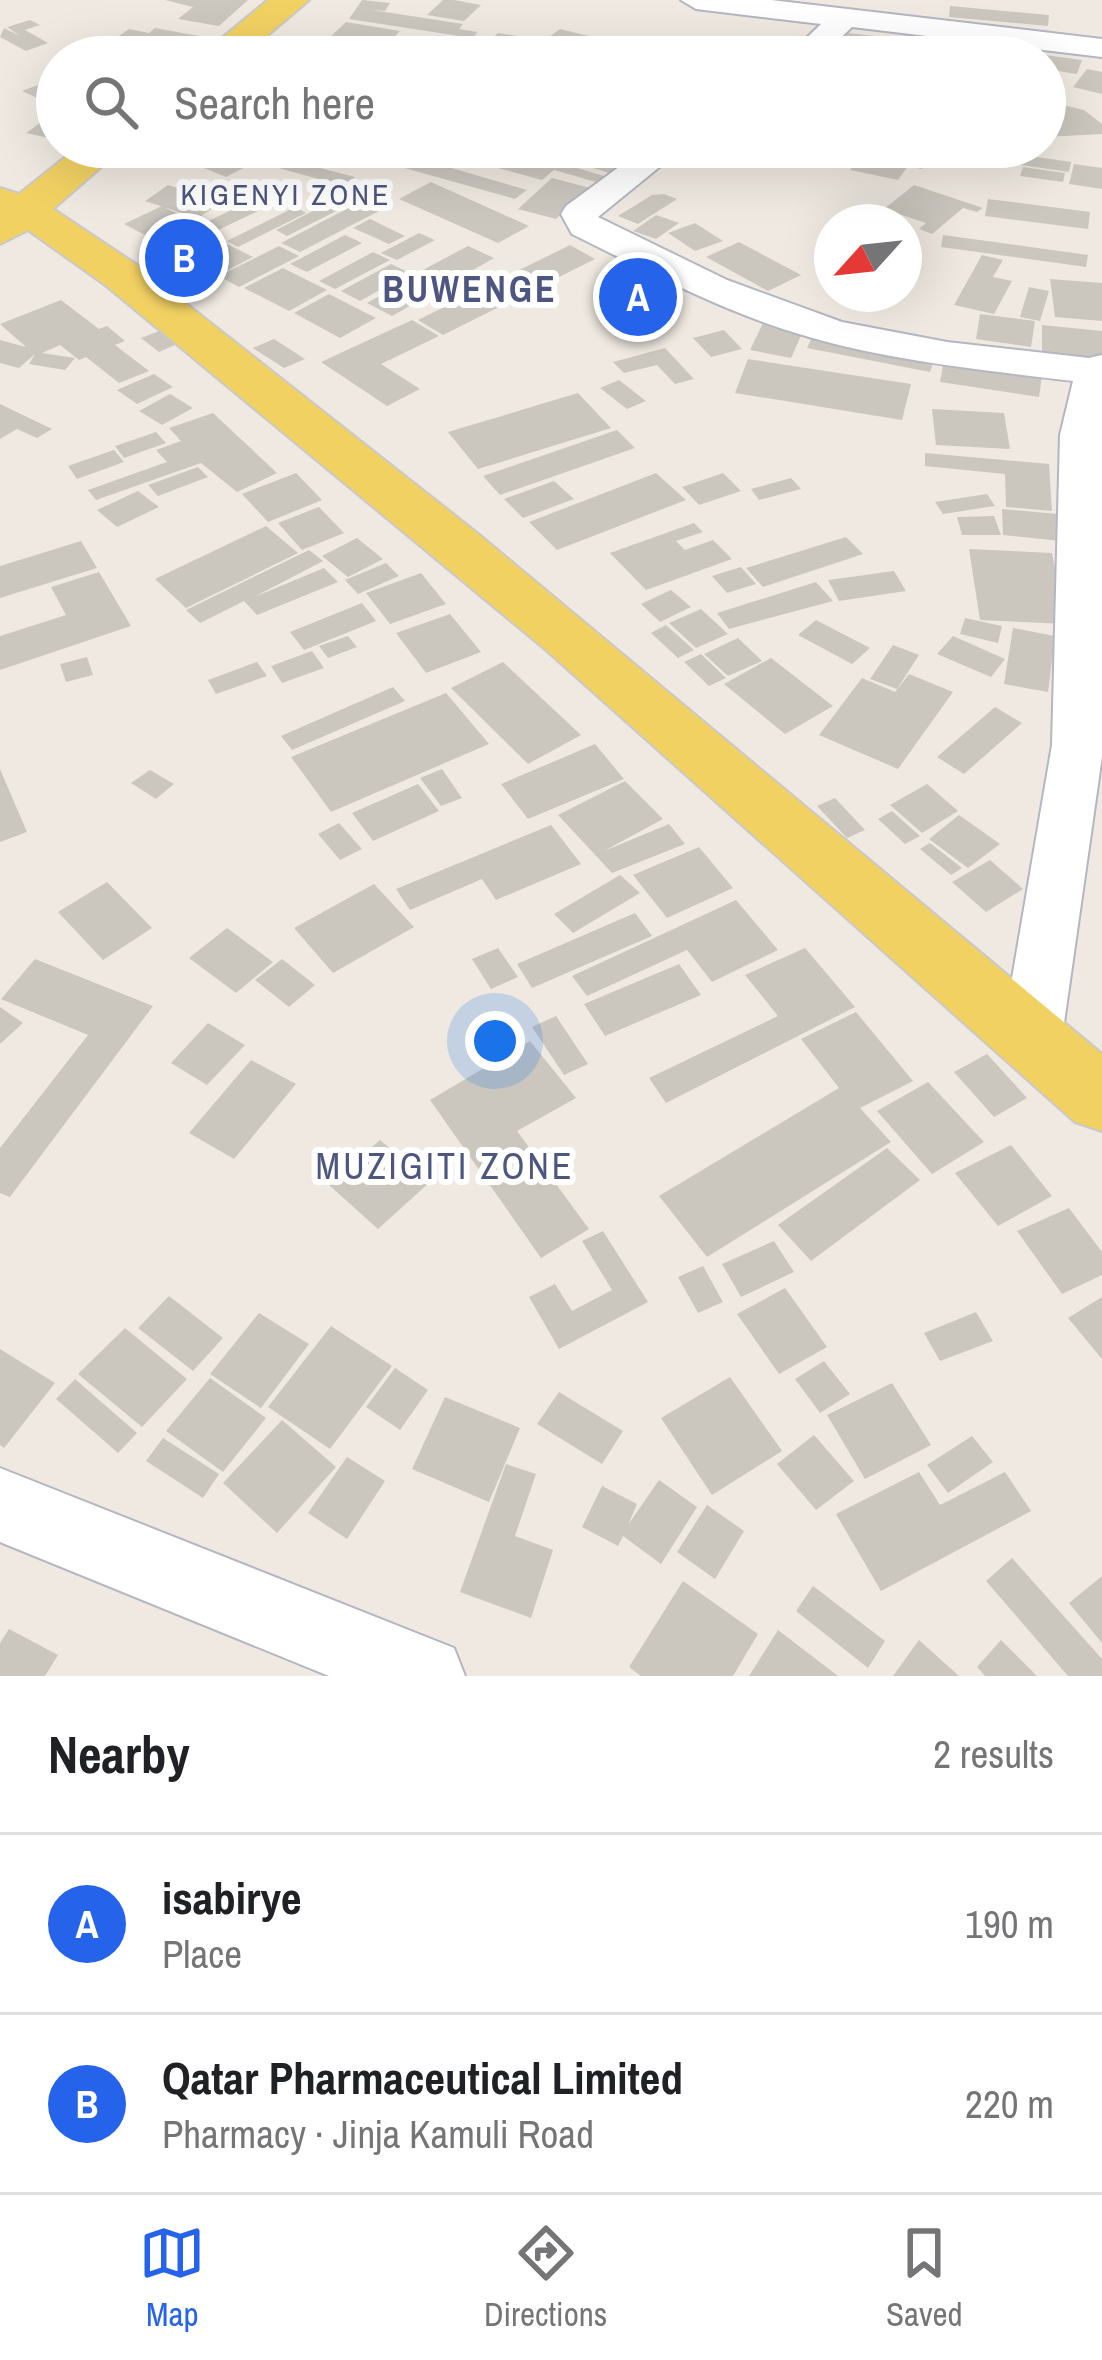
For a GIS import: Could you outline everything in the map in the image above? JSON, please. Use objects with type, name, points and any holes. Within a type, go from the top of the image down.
[{"type":"main road","points":[[245,36],[291,0]]},
{"type":"main road","points":[[74,168],[8,214],[297,416],[745,789],[1102,1099]]},
{"type":"street","points":[[696,0],[991,36]]},
{"type":"street","points":[[826,36],[843,20]]},
{"type":"street","points":[[1066,44],[1102,48]]},
{"type":"street","points":[[640,168],[579,214],[580,220],[661,265],[798,321],[873,341],[1100,370],[1081,436],[1089,758],[1032,1037]]},
{"type":"street","points":[[0,1504],[426,1676]]},
{"type":"building","points":[[165,0],[248,0],[219,26],[178,19],[193,7]]},
{"type":"building","points":[[362,0],[390,3],[385,11],[372,10],[463,24],[459,29],[478,32],[459,36],[349,19]]},
{"type":"building","points":[[443,0],[481,5],[464,21],[427,15]]},
{"type":"building","points":[[950,6],[1049,15],[1048,26],[949,17]]},
{"type":"building","points":[[30,20],[40,25],[25,30],[36,36],[36,47],[26,51],[0,37],[4,28],[20,36],[7,27]]},
{"type":"building","points":[[346,22],[400,31],[395,36],[331,36]]},
{"type":"building","points":[[155,28],[199,36],[119,36],[129,29],[149,33]]},
{"type":"building","points":[[560,29],[589,36],[550,36]]},
{"type":"building","points":[[1066,58],[1082,60],[1077,74],[1066,72]]},
{"type":"building","points":[[1087,69],[1102,72],[1102,94],[1073,87]]},
{"type":"building","points":[[1066,106],[1084,110],[1102,124],[1102,134],[1066,136]]},
{"type":"building","points":[[1074,164],[1102,168],[1102,189],[1069,184]]},
{"type":"building","points":[[204,168],[243,168],[226,177]]},
{"type":"building","points":[[279,168],[320,168],[355,177],[344,186]]},
{"type":"building","points":[[404,168],[451,168],[527,190],[515,199]]},
{"type":"building","points":[[498,168],[577,168],[604,176],[596,182],[554,170],[542,180]]},
{"type":"building","points":[[851,168],[907,168],[898,180]]},
{"type":"building","points":[[1023,168],[1065,173],[1063,182],[1020,176]]},
{"type":"building","points":[[552,178],[590,188],[556,219],[518,209]]},
{"type":"building","points":[[241,181],[277,194],[267,200],[230,188]]},
{"type":"building","points":[[431,182],[529,226],[498,243],[399,199]]},
{"type":"building","points":[[168,185],[222,202],[198,218],[145,201]]},
{"type":"building","points":[[914,185],[983,208],[977,212],[963,208],[932,234],[922,230],[926,223],[922,222],[922,204],[890,204]]},
{"type":"building","points":[[652,195],[677,199],[638,224],[618,216]]},
{"type":"building","points":[[338,198],[350,204],[287,236],[276,230]]},
{"type":"building","points":[[988,199],[1090,212],[1088,229],[985,216]]},
{"type":"building","points":[[360,202],[379,211],[300,252],[281,243]]},
{"type":"building","points":[[244,204],[258,211],[216,231],[202,224]]},
{"type":"building","points":[[162,206],[196,223],[158,242],[124,224]]},
{"type":"building","points":[[295,207],[306,213],[238,247],[227,241]]},
{"type":"building","points":[[656,215],[679,223],[656,239],[633,231]]},
{"type":"building","points":[[370,219],[405,236],[389,244],[353,228]]},
{"type":"building","points":[[695,223],[723,241],[695,251],[668,233]]},
{"type":"building","points":[[195,228],[223,242],[189,259],[162,244]]},
{"type":"building","points":[[419,233],[435,240],[397,260],[381,253]]},
{"type":"building","points":[[345,235],[362,243],[307,272],[290,264]]},
{"type":"building","points":[[943,235],[1088,255],[1086,267],[941,247]]},
{"type":"building","points":[[739,242],[801,275],[768,291],[706,257]]},
{"type":"building","points":[[227,244],[253,257],[218,275],[192,262]]},
{"type":"building","points":[[570,245],[595,259],[443,335],[418,320]]},
{"type":"building","points":[[279,246],[299,256],[239,287],[219,276]]},
{"type":"building","points":[[468,246],[494,258],[433,293],[406,279]]},
{"type":"building","points":[[373,252],[390,260],[335,289],[319,281]]},
{"type":"building","points":[[982,255],[1003,260],[993,277],[1012,281],[994,314],[954,305]]},
{"type":"building","points":[[391,264],[410,273],[360,301],[341,291]]},
{"type":"building","points":[[283,268],[327,290],[289,311],[244,288]]},
{"type":"building","points":[[1050,279],[1102,283],[1102,321],[1055,317]]},
{"type":"building","points":[[401,284],[426,297],[392,316],[367,303]]},
{"type":"building","points":[[1029,287],[1049,291],[1040,321],[1020,317]]},
{"type":"building","points":[[329,294],[376,318],[340,338],[294,313]]},
{"type":"building","points":[[61,300],[99,329],[107,326],[125,341],[115,345],[149,371],[119,383],[86,357],[79,360],[60,345],[42,353],[75,358],[65,370],[29,364],[35,354],[19,368],[0,363],[0,340],[26,347],[0,324]]},
{"type":"building","points":[[980,314],[1035,321],[1031,347],[976,339]]},
{"type":"building","points":[[412,320],[439,336],[381,364],[420,389],[387,406],[321,362]]},
{"type":"building","points":[[764,321],[804,329],[791,358],[750,350]]},
{"type":"building","points":[[1042,325],[1102,331],[1102,358],[1042,352]]},
{"type":"building","points":[[724,330],[742,349],[711,357],[693,338]]},
{"type":"building","points":[[159,331],[177,344],[159,352],[141,338]]},
{"type":"building","points":[[815,331],[936,355],[930,372],[807,348]]},
{"type":"building","points":[[274,339],[305,359],[284,368],[253,348]]},
{"type":"building","points":[[665,348],[694,379],[675,384],[657,365],[624,373],[613,362]]},
{"type":"building","points":[[945,355],[1043,369],[1039,397],[940,382]]},
{"type":"building","points":[[748,359],[911,384],[902,420],[735,393]]},
{"type":"building","points":[[154,374],[173,387],[137,404],[117,390]]},
{"type":"building","points":[[619,380],[646,401],[627,409],[600,388]]},
{"type":"building","points":[[578,393],[611,428],[478,469],[448,432]]},
{"type":"building","points":[[170,394],[193,408],[162,425],[139,411]]},
{"type":"building","points":[[0,404],[52,429],[37,438],[17,429],[0,439]]},
{"type":"building","points":[[932,409],[1004,413],[1010,449],[936,445]]},
{"type":"building","points":[[213,413],[277,473],[237,492],[201,463],[96,500],[88,490],[167,462],[156,450],[181,441],[169,428]]},
{"type":"building","points":[[617,430],[635,448],[500,495],[483,476]]},
{"type":"building","points":[[156,432],[166,443],[124,458],[115,446]]},
{"type":"building","points":[[114,450],[124,462],[77,479],[68,466]]},
{"type":"building","points":[[925,453],[1049,464],[1052,511],[1006,507],[1005,474],[925,466]]},
{"type":"building","points":[[198,467],[208,477],[158,496],[148,485]]},
{"type":"building","points":[[296,473],[322,500],[268,522],[242,494]]},
{"type":"building","points":[[656,473],[686,500],[557,550],[529,522]]},
{"type":"building","points":[[723,473],[741,491],[699,505],[682,487]]},
{"type":"building","points":[[791,478],[801,489],[759,500],[751,489]]},
{"type":"building","points":[[554,481],[574,499],[523,518],[504,499]]},
{"type":"building","points":[[138,491],[159,507],[117,527],[97,510]]},
{"type":"building","points":[[987,494],[995,506],[943,514],[935,502]]},
{"type":"building","points":[[319,507],[344,533],[302,550],[278,523]]},
{"type":"building","points":[[1002,509],[1058,514],[1060,541],[1003,535]]},
{"type":"building","points":[[994,516],[1001,535],[962,535],[957,517]]},
{"type":"building","points":[[694,523],[703,532],[676,541],[685,550],[713,540],[732,559],[646,590],[610,553]]},
{"type":"building","points":[[266,526],[298,553],[186,608],[155,579]]},
{"type":"building","points":[[846,537],[863,554],[763,587],[746,568]]},
{"type":"building","points":[[357,538],[383,559],[348,577],[322,556]]},
{"type":"building","points":[[81,541],[97,568],[0,598],[0,566]]},
{"type":"building","points":[[969,549],[1052,553],[1066,624],[980,620]]},
{"type":"building","points":[[309,550],[323,561],[254,597],[324,568],[338,582],[257,615],[244,601],[200,623],[186,610]]},
{"type":"building","points":[[386,563],[399,576],[358,594],[345,580]]},
{"type":"building","points":[[741,567],[756,584],[727,593],[712,576]]},
{"type":"building","points":[[894,571],[906,591],[839,601],[828,580]]},
{"type":"building","points":[[99,572],[131,626],[0,670],[0,636],[66,615],[51,587]]},
{"type":"building","points":[[421,573],[446,604],[390,624],[366,593]]},
{"type":"building","points":[[816,582],[833,601],[729,629],[717,613]]},
{"type":"building","points":[[671,590],[691,607],[660,622],[641,604]]},
{"type":"building","points":[[362,603],[376,621],[304,650],[290,632]]},
{"type":"building","points":[[701,609],[728,634],[696,648],[669,623]]},
{"type":"building","points":[[450,614],[481,652],[426,673],[396,633]]},
{"type":"building","points":[[965,618],[1002,626],[998,643],[960,634]]},
{"type":"building","points":[[816,620],[870,648],[852,664],[798,635]]},
{"type":"building","points":[[666,625],[694,650],[678,658],[651,633]]},
{"type":"building","points":[[1013,628],[1055,636],[1048,692],[1004,684]]},
{"type":"building","points":[[348,636],[357,647],[328,658],[319,646]]},
{"type":"building","points":[[953,636],[1005,659],[991,677],[937,654]]},
{"type":"building","points":[[738,638],[762,661],[728,676],[704,654]]},
{"type":"building","points":[[893,645],[919,655],[897,689],[870,679]]},
{"type":"building","points":[[312,651],[324,668],[282,683],[271,666]]},
{"type":"building","points":[[701,654],[726,678],[709,686],[684,662]]},
{"type":"building","points":[[87,657],[93,675],[66,682],[60,664]]},
{"type":"building","points":[[771,658],[833,706],[785,734],[724,684]]},
{"type":"building","points":[[257,662],[267,676],[216,694],[208,680]]},
{"type":"building","points":[[503,662],[581,735],[528,764],[451,688]]},
{"type":"building","points":[[909,674],[953,692],[898,769],[819,735],[862,678],[895,692]]},
{"type":"building","points":[[393,687],[405,701],[292,750],[281,736]]},
{"type":"building","points":[[446,693],[489,744],[331,812],[291,757]]},
{"type":"building","points":[[995,707],[1022,723],[964,774],[937,757]]},
{"type":"building","points":[[595,744],[624,779],[528,819],[501,784]]},
{"type":"building","points":[[0,769],[27,832],[0,842]]},
{"type":"building","points":[[442,769],[462,798],[441,806],[420,778]]},
{"type":"building","points":[[150,770],[174,784],[156,799],[131,783]]},
{"type":"building","points":[[625,781],[663,819],[604,851],[669,824],[685,844],[612,873],[558,815]]},
{"type":"building","points":[[418,784],[439,811],[373,841],[352,813]]},
{"type":"building","points":[[927,784],[958,811],[922,833],[890,805]]},
{"type":"building","points":[[835,798],[865,830],[847,838],[817,806]]},
{"type":"building","points":[[892,811],[920,836],[905,844],[878,819]]},
{"type":"building","points":[[959,815],[1000,844],[968,868],[929,839]]},
{"type":"building","points":[[339,823],[362,849],[340,860],[318,834]]},
{"type":"building","points":[[551,825],[581,864],[496,900],[482,879],[410,910],[396,889]]},
{"type":"building","points":[[930,843],[962,868],[951,875],[920,849]]},
{"type":"building","points":[[699,847],[733,888],[667,918],[633,875]]},
{"type":"building","points":[[990,860],[1023,889],[986,912],[952,882]]},
{"type":"building","points":[[620,875],[640,893],[573,933],[554,914]]},
{"type":"building","points":[[107,882],[152,928],[103,960],[58,912]]},
{"type":"building","points":[[374,884],[414,927],[333,973],[294,928]]},
{"type":"building","points":[[736,900],[778,950],[712,982],[687,950],[587,996],[572,976]]},
{"type":"building","points":[[635,913],[652,936],[532,988],[517,964]]},
{"type":"building","points":[[227,928],[273,962],[236,993],[189,958]]},
{"type":"building","points":[[498,948],[518,977],[491,989],[472,959]]},
{"type":"building","points":[[805,948],[855,1007],[666,1103],[649,1078],[778,1016],[745,975]]},
{"type":"building","points":[[35,959],[153,1006],[10,1197],[0,1193],[0,1148],[88,1035],[1,999]]},
{"type":"building","points":[[282,959],[315,985],[289,1007],[255,980]]},
{"type":"building","points":[[679,964],[701,995],[605,1036],[584,1004]]},
{"type":"building","points":[[0,1007],[23,1023],[0,1044]]},
{"type":"building","points":[[856,1012],[913,1081],[860,1108],[891,1142],[707,1257],[659,1196],[839,1088],[801,1039]]},
{"type":"building","points":[[556,1016],[588,1064],[564,1075],[532,1027]]},
{"type":"building","points":[[208,1023],[245,1045],[207,1085],[171,1063]]},
{"type":"building","points":[[530,1041],[576,1098],[517,1131],[589,1229],[541,1258],[430,1100]]},
{"type":"building","points":[[987,1054],[1027,1098],[994,1117],[954,1072]]},
{"type":"building","points":[[251,1060],[296,1084],[234,1159],[189,1133]]},
{"type":"building","points":[[928,1082],[984,1142],[932,1174],[877,1111]]},
{"type":"building","points":[[380,1140],[430,1182],[378,1229],[329,1185]]},
{"type":"building","points":[[1011,1145],[1052,1196],[998,1226],[955,1173]]},
{"type":"building","points":[[887,1148],[920,1180],[811,1261],[778,1225]]},
{"type":"building","points":[[1069,1208],[1102,1252],[1102,1275],[1062,1294],[1017,1231]]},
{"type":"building","points":[[603,1231],[648,1302],[559,1349],[529,1297],[555,1284],[572,1311],[612,1290],[582,1241]]},
{"type":"building","points":[[774,1241],[794,1272],[741,1297],[722,1264]]},
{"type":"building","points":[[703,1266],[723,1302],[698,1313],[678,1277]]},
{"type":"building","points":[[785,1288],[827,1347],[779,1374],[737,1314]]},
{"type":"building","points":[[169,1296],[223,1338],[193,1371],[138,1328]]},
{"type":"building","points":[[1102,1297],[1102,1359],[1068,1318]]},
{"type":"building","points":[[976,1312],[993,1341],[940,1361],[924,1333]]},
{"type":"building","points":[[259,1313],[309,1344],[261,1408],[210,1374]]},
{"type":"building","points":[[331,1326],[392,1366],[330,1449],[268,1407]]},
{"type":"building","points":[[125,1328],[187,1379],[142,1427],[78,1374]]},
{"type":"building","points":[[0,1349],[55,1383],[4,1448],[0,1445]]},
{"type":"building","points":[[824,1361],[850,1394],[820,1413],[795,1379]]},
{"type":"building","points":[[395,1368],[428,1390],[400,1430],[366,1407]]},
{"type":"building","points":[[730,1377],[782,1451],[712,1495],[661,1418]]},
{"type":"building","points":[[210,1378],[266,1418],[223,1472],[166,1431]]},
{"type":"building","points":[[75,1379],[137,1433],[118,1453],[56,1399]]},
{"type":"building","points":[[892,1383],[931,1445],[865,1479],[827,1415]]},
{"type":"building","points":[[559,1392],[623,1431],[602,1464],[537,1424]]},
{"type":"building","points":[[445,1397],[520,1428],[489,1502],[412,1469]]},
{"type":"building","points":[[282,1420],[336,1467],[277,1533],[223,1483]]},
{"type":"building","points":[[814,1435],[854,1481],[816,1510],[777,1464]]},
{"type":"building","points":[[972,1436],[993,1462],[948,1493],[927,1465]]},
{"type":"building","points":[[163,1438],[219,1474],[203,1498],[146,1461]]},
{"type":"building","points":[[347,1457],[385,1481],[347,1539],[308,1513]]},
{"type":"building","points":[[506,1464],[536,1474],[515,1536],[553,1550],[531,1618],[460,1592]]},
{"type":"building","points":[[919,1472],[940,1505],[1005,1472],[1031,1511],[881,1591],[836,1514]]},
{"type":"building","points":[[659,1480],[697,1507],[661,1564],[623,1536],[618,1546],[582,1527],[602,1486],[637,1504],[628,1525]]},
{"type":"building","points":[[707,1505],[744,1531],[715,1579],[677,1552]]},
{"type":"building","points":[[1012,1558],[1102,1659],[1102,1676],[1068,1676],[986,1581]]},
{"type":"building","points":[[1102,1576],[1102,1643],[1069,1603]]},
{"type":"building","points":[[683,1581],[758,1634],[733,1676],[641,1676],[629,1667]]},
{"type":"building","points":[[813,1586],[885,1641],[868,1668],[796,1611]]},
{"type":"building","points":[[9,1629],[58,1655],[45,1676],[0,1676],[0,1643]]},
{"type":"building","points":[[778,1630],[838,1676],[749,1676]]},
{"type":"building","points":[[919,1640],[959,1676],[893,1676]]},
{"type":"building","points":[[1001,1640],[1037,1676],[985,1676],[977,1667]]},
{"type":"place","name":"Qatar Pharmaceutical Limited","points":[[184,258]]},
{"type":"place","name":"isabirye","points":[[638,297]]},
{"type":"district","name":"KIGENYI ZONE","points":[[286,195]]},
{"type":"district","name":"BUWENGE","points":[[470,289]]},
{"type":"district","name":"MUZIGITI ZONE","points":[[445,1166]]}]
